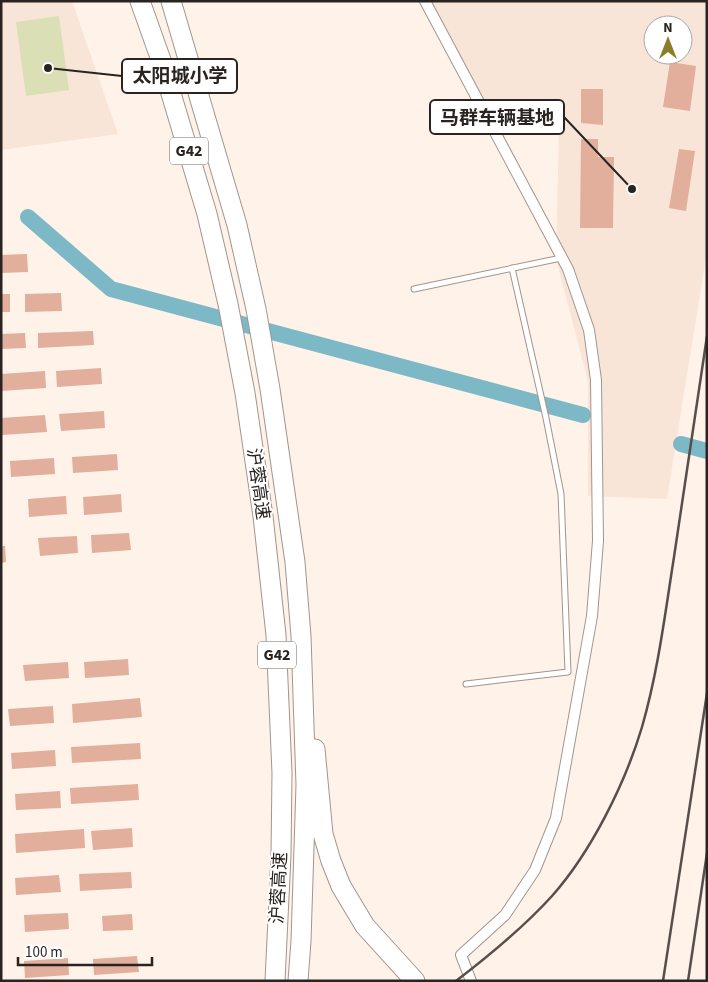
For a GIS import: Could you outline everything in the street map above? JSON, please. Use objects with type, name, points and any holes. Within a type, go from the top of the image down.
[{"type":"highway","name":"沪蓉高速","points":[[140,1],[185,135],[207,214],[234,331],[263,516],[276,635],[282,810],[275,981]]},
{"type":"highway","points":[[163,1],[189,67]]},
{"type":"highway","name":"G42","points":[[171,1],[189,67]]},
{"type":"highway","name":"沪蓉高速","points":[[189,67],[237,225],[256,309],[270,389],[295,562],[301,636],[306,786],[298,981]]},
{"type":"highway","points":[[301,636],[320,785],[323,834],[331,862],[341,886],[365,926],[415,981]]},
{"type":"street","points":[[425,1],[568,269],[589,330],[596,380],[598,541],[592,616],[556,818],[535,870],[505,915],[461,955],[471,981]]},
{"type":"lane","points":[[414,289],[562,258]]},
{"type":"lane","points":[[466,684],[568,672],[561,494],[512,268]]},
{"type":"shaded area","points":[[1,1],[72,1],[118,134],[1,150]]},
{"type":"shaded area","points":[[425,1],[707,1],[707,251],[667,499],[588,496],[588,381],[556,259],[559,128],[485,118]]},
{"type":"green space","points":[[59,16],[69,90],[26,96],[16,22]]},
{"type":"building","points":[[670,65],[696,66],[690,111],[663,107]]},
{"type":"building","points":[[581,89],[603,89],[603,125],[581,123]]},
{"type":"building","points":[[581,139],[598,139],[598,157],[614,157],[613,228],[580,228]]},
{"type":"building","points":[[679,149],[695,151],[686,211],[669,208]]},
{"type":"building","points":[[27,254],[28,272],[1,273],[1,255]]},
{"type":"building","points":[[61,293],[62,311],[25,312],[25,294]]},
{"type":"building","points":[[1,294],[10,294],[10,312],[1,312]]},
{"type":"building","points":[[93,331],[94,345],[38,348],[38,333]]},
{"type":"building","points":[[25,333],[26,348],[1,349],[1,334]]},
{"type":"building","points":[[101,368],[102,384],[57,387],[56,371]]},
{"type":"building","points":[[45,371],[46,388],[1,391],[1,374]]},
{"type":"building","points":[[104,411],[105,428],[61,431],[59,414]]},
{"type":"building","points":[[45,415],[47,432],[2,435],[1,418]]},
{"type":"building","points":[[117,454],[118,470],[73,473],[72,457]]},
{"type":"building","points":[[54,458],[55,474],[11,477],[10,461]]},
{"type":"building","points":[[121,494],[122,512],[84,515],[83,497]]},
{"type":"building","points":[[66,496],[67,514],[29,517],[28,499]]},
{"type":"building","points":[[129,533],[131,550],[92,553],[91,535]]},
{"type":"building","points":[[77,536],[78,553],[40,556],[38,538]]},
{"type":"building","points":[[1,546],[5,546],[6,562],[1,563]]},
{"type":"building","points":[[128,659],[129,675],[85,678],[84,662]]},
{"type":"building","points":[[68,662],[69,678],[25,681],[23,665]]},
{"type":"building","points":[[140,698],[142,717],[73,723],[72,704]]},
{"type":"building","points":[[53,706],[54,723],[10,726],[8,709]]},
{"type":"building","points":[[140,743],[141,759],[72,763],[71,747]]},
{"type":"building","points":[[55,750],[56,766],[12,769],[11,753]]},
{"type":"building","points":[[138,784],[139,800],[71,804],[70,788]]},
{"type":"building","points":[[60,791],[61,808],[16,810],[15,794]]},
{"type":"building","points":[[132,828],[133,847],[93,850],[91,831]]},
{"type":"building","points":[[84,829],[85,848],[16,853],[15,834]]},
{"type":"building","points":[[131,872],[132,888],[80,891],[79,874]]},
{"type":"building","points":[[59,875],[61,892],[16,895],[15,878]]},
{"type":"building","points":[[68,913],[69,929],[25,932],[24,915]]},
{"type":"building","points":[[132,914],[133,930],[103,931],[102,916]]},
{"type":"building","points":[[137,956],[139,972],[94,975],[93,959]]},
{"type":"building","points":[[68,958],[69,975],[25,978],[24,961]]},
{"type":"waterway","points":[[28,217],[111,289],[583,415]]},
{"type":"waterway","points":[[681,444],[707,451]]},
{"type":"railway","points":[[456,981],[518,930],[541,908],[566,878],[580,859],[605,816],[635,749],[648,706],[657,664],[707,336]]},
{"type":"railway","points":[[663,981],[707,693]]},
{"type":"railway","points":[[688,981],[707,853]]},
{"type":"place","name":"太阳城小学","points":[[48,68]]},
{"type":"place","name":"马群车辆基地","points":[[632,189]]}]
